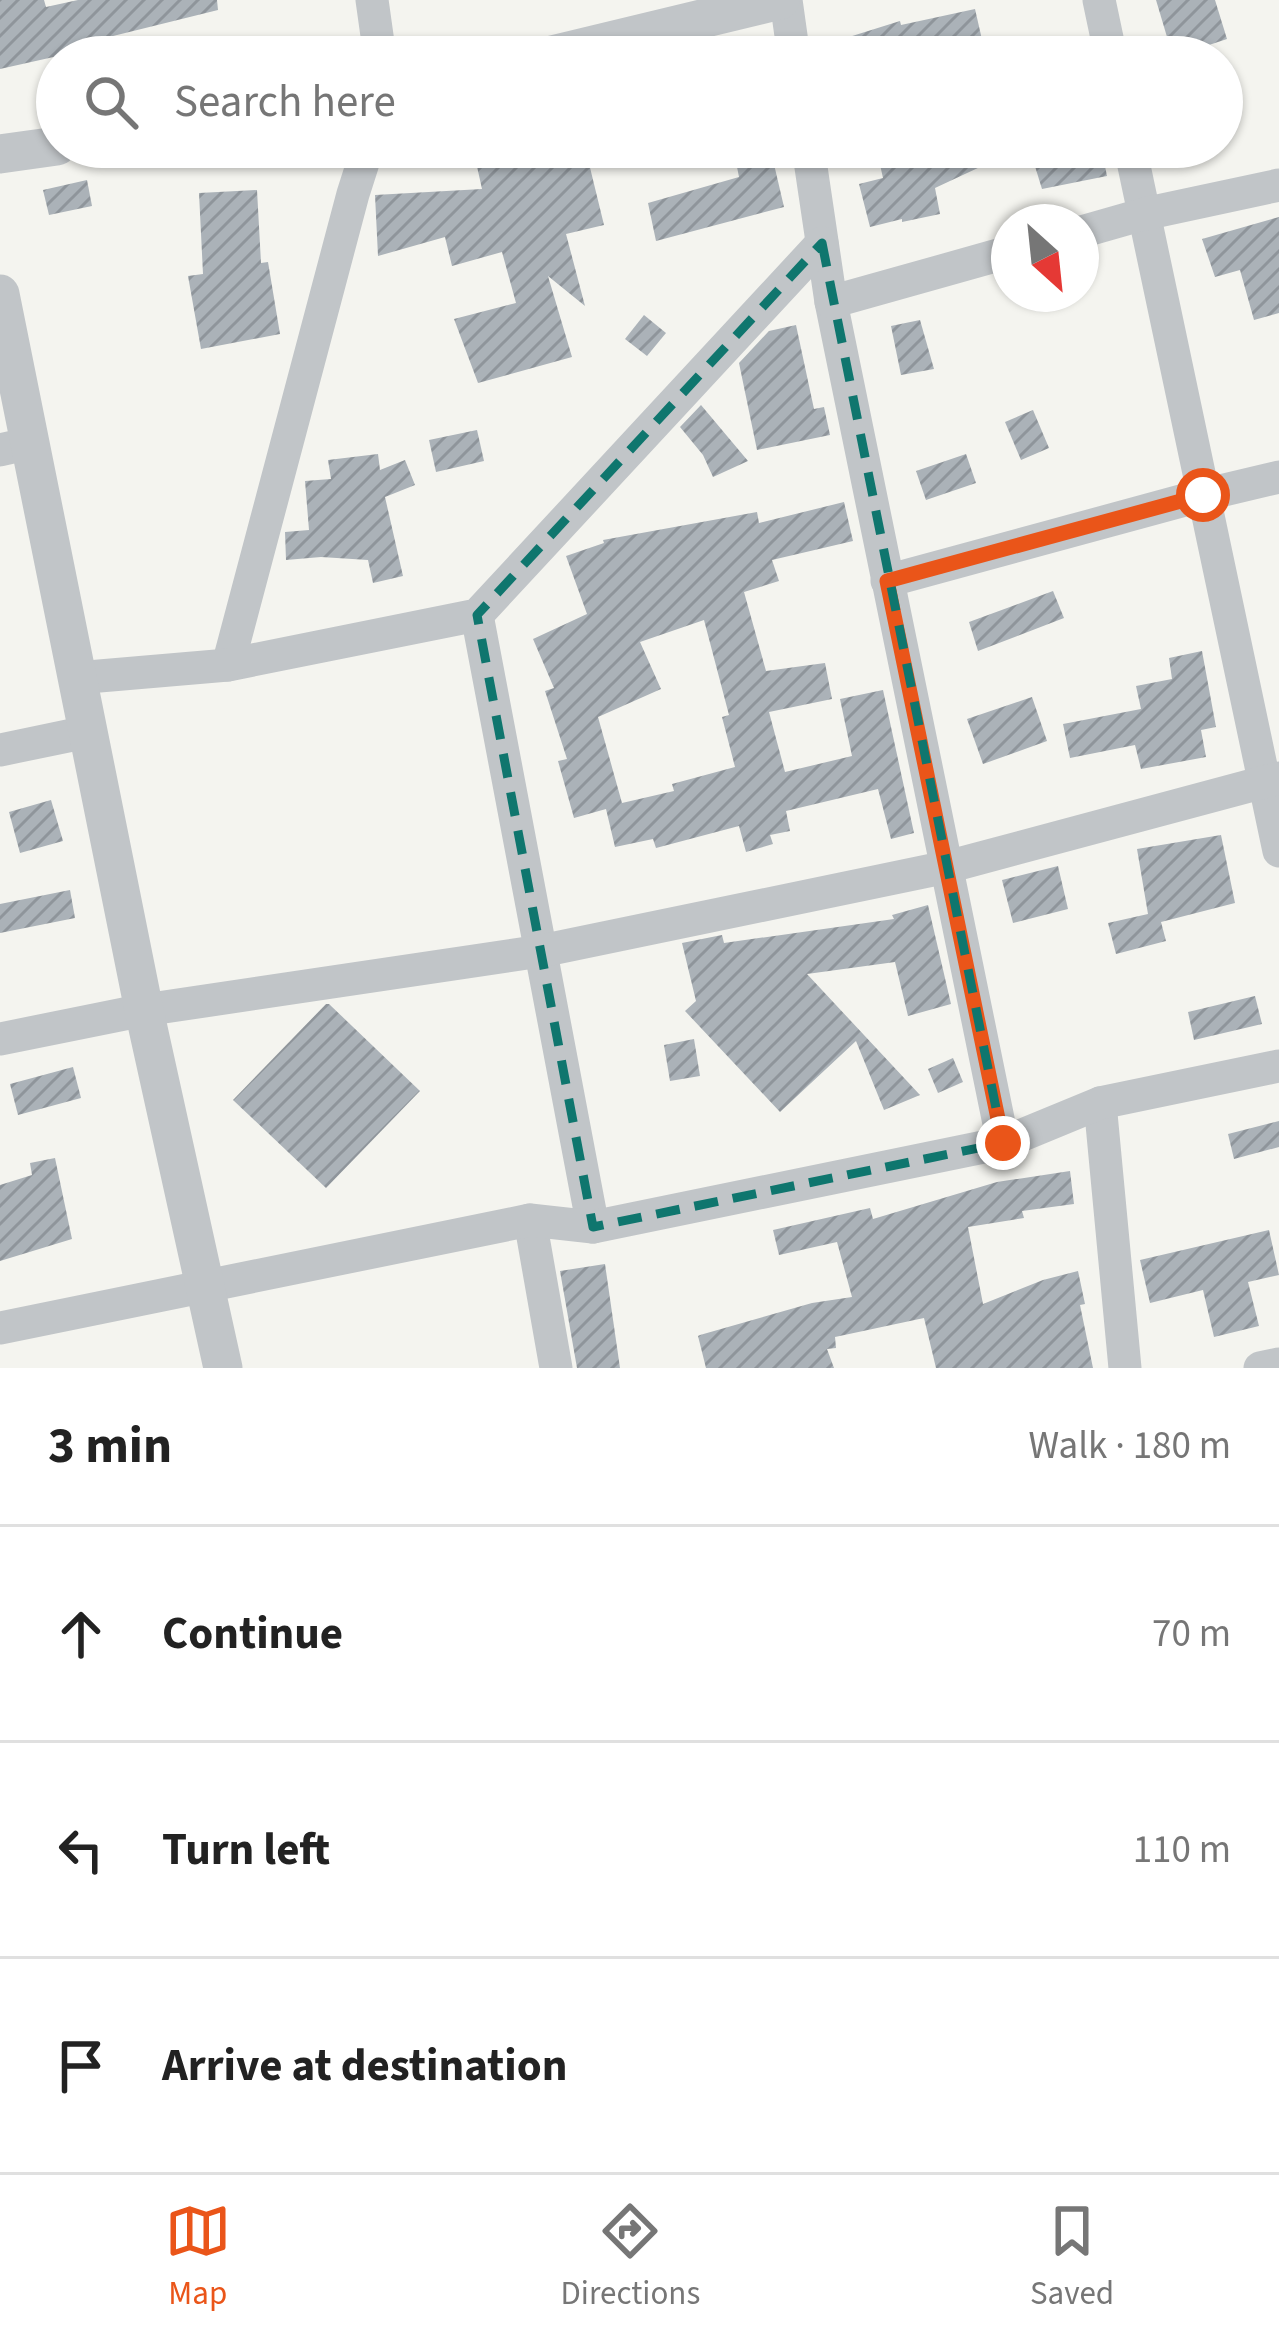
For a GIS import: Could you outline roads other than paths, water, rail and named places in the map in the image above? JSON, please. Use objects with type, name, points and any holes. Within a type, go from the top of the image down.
[{"type":"street","points":[[372,0],[377,36]]},
{"type":"street","points":[[632,36],[783,0],[790,36]]},
{"type":"street","points":[[1100,0],[1107,36]]},
{"type":"street","points":[[0,154],[36,149]]},
{"type":"street","points":[[228,665],[361,168]]},
{"type":"street","points":[[811,168],[831,302],[1003,1143]]},
{"type":"street","points":[[1134,168],[1203,495],[1272,780],[1279,850]]},
{"type":"street","points":[[1099,227],[1279,184]]},
{"type":"street","points":[[76,678],[228,665],[476,615],[822,243]]},
{"type":"street","points":[[831,302],[991,257]]},
{"type":"street","points":[[0,294],[15,446],[76,678],[223,1368]]},
{"type":"street","points":[[887,581],[1279,477]]},
{"type":"street","points":[[476,615],[593,1227]]},
{"type":"street","points":[[0,750],[87,732]]},
{"type":"street","points":[[0,1039],[144,1010],[542,951],[947,867],[1272,780]]},
{"type":"street","points":[[0,1328],[530,1220],[593,1227],[1003,1143],[1100,1103],[1279,1066]]},
{"type":"street","points":[[1100,1103],[1125,1368]]},
{"type":"street","points":[[530,1220],[556,1368]]},
{"type":"street","points":[[1261,1368],[1279,1364]]}]
